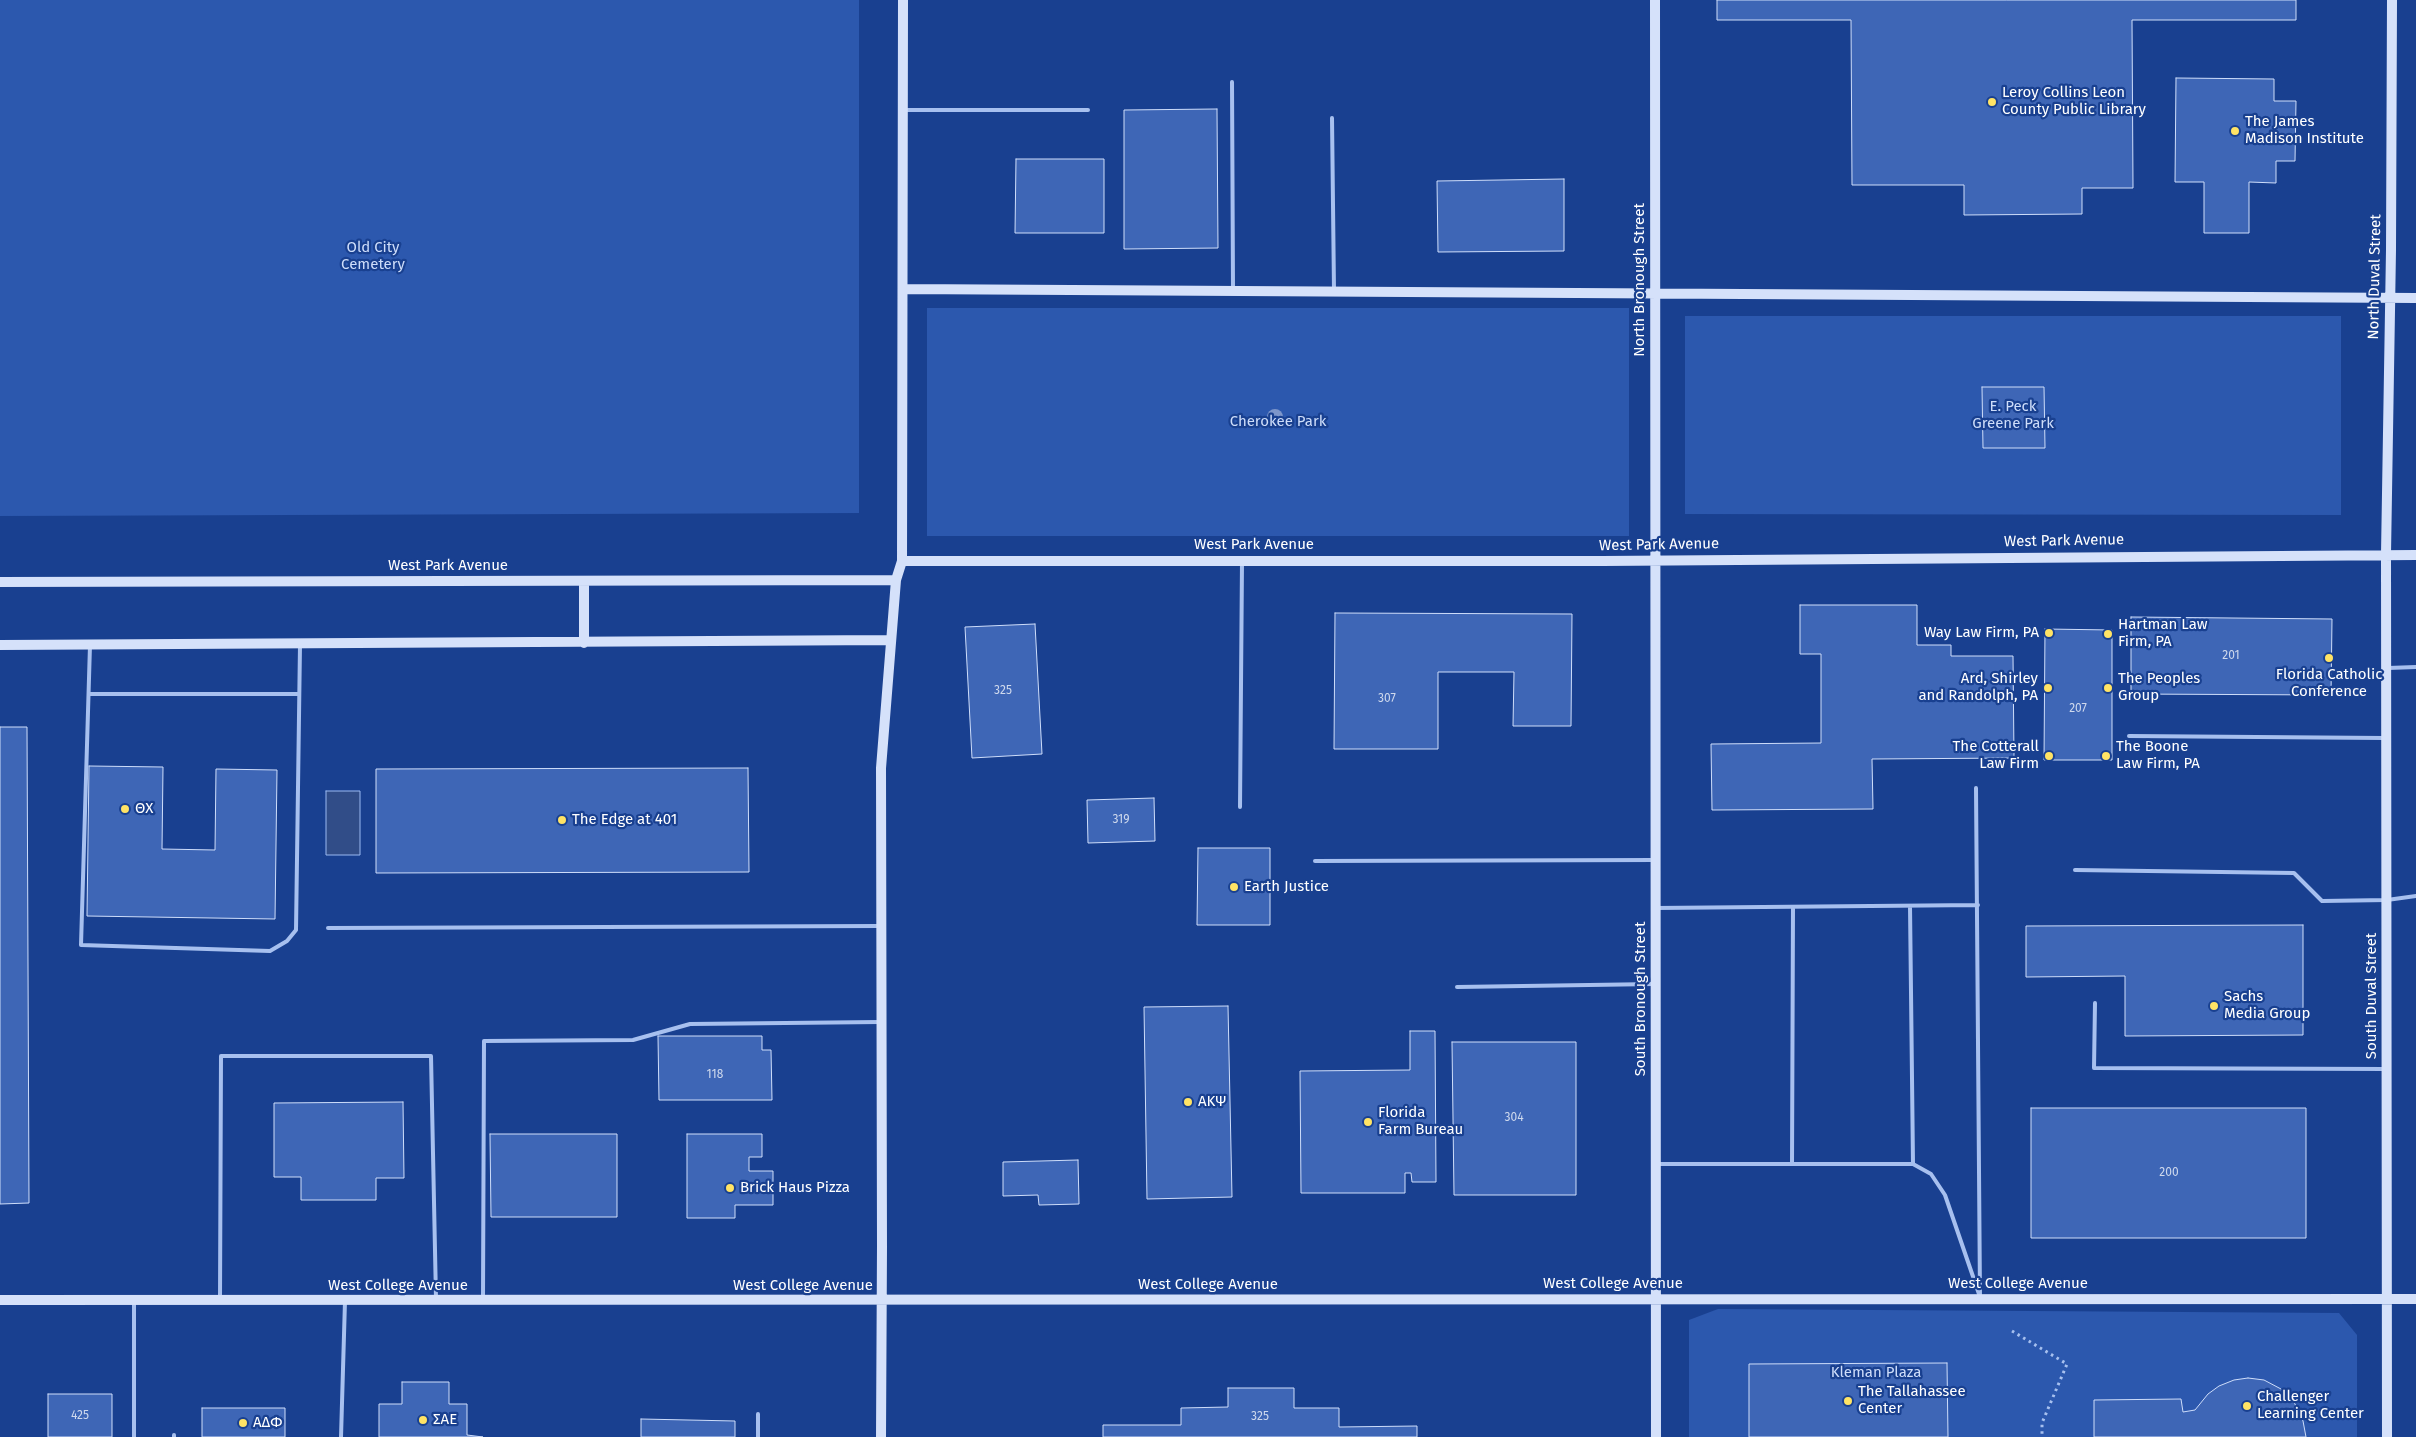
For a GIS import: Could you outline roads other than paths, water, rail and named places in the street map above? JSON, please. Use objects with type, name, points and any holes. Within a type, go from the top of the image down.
[{"type":"street","points":[[881,1437],[881,768],[896,580],[902,561],[903,0]]},
{"type":"street","name":"North Bronough Street","points":[[1654,0],[1655,560]]},
{"type":"street","name":"North Duval Street","points":[[2386,554],[2391,298],[2392,0]]},
{"type":"street","points":[[903,290],[2416,298]]},
{"type":"street","name":"South Duval Street","points":[[2386,554],[2386,1437]]},
{"type":"street","name":"West Park Avenue","points":[[902,561],[1655,560],[2416,555]]},
{"type":"street","name":"South Bronough Street","points":[[1655,560],[1656,1437]]},
{"type":"street","name":"West Park Avenue","points":[[0,582],[896,580]]},
{"type":"street","points":[[584,581],[584,643]]},
{"type":"street","points":[[0,645],[891,640]]},
{"type":"street","name":"West College Avenue","points":[[0,1300],[882,1301],[2416,1298]]},
{"type":"lane","points":[[1232,82],[1233,292]]},
{"type":"lane","points":[[903,110],[1088,110]]},
{"type":"lane","points":[[1332,118],[1334,292]]},
{"type":"lane","points":[[1240,807],[1242,560]]},
{"type":"lane","points":[[90,645],[81,944],[270,950],[287,941],[296,930],[300,644]]},
{"type":"lane","points":[[2386,668],[2416,667]]},
{"type":"lane","points":[[89,694],[299,694]]},
{"type":"lane","points":[[2129,736],[2386,738]]},
{"type":"lane","points":[[1976,788],[1980,1298]]},
{"type":"lane","points":[[1315,861],[1656,860]]},
{"type":"lane","points":[[2074,870],[2294,874],[2322,901],[2386,900],[2416,896]]},
{"type":"lane","points":[[1656,908],[1978,905]]},
{"type":"lane","points":[[1910,906],[1913,1164]]},
{"type":"lane","points":[[1792,1164],[1793,907]]},
{"type":"lane","points":[[328,928],[881,926]]},
{"type":"lane","points":[[1457,987],[1656,984]]},
{"type":"lane","points":[[2096,1003],[2094,1068],[2386,1069]]},
{"type":"lane","points":[[483,1300],[484,1041],[633,1040],[690,1024],[881,1022]]},
{"type":"lane","points":[[220,1300],[221,1056],[431,1056],[436,1300]]},
{"type":"lane","points":[[1656,1164],[1913,1164],[1931,1174],[1945,1195],[1980,1298]]},
{"type":"lane","points":[[134,1300],[134,1437]]},
{"type":"lane","points":[[341,1437],[344,1300]]},
{"type":"lane","points":[[758,1414],[758,1437]]},
{"type":"place","name":"Leroy Collins Leon County Public Library","points":[[1992,102]]},
{"type":"place","name":"The James Madison Institute","points":[[2235,131]]},
{"type":"place","name":"Way Law Firm, PA","points":[[2049,633]]},
{"type":"place","name":"Hartman Law Firm, PA","points":[[2108,634]]},
{"type":"place","name":"Florida Catholic Conference","points":[[2329,658]]},
{"type":"place","name":"Ard, Shirley and Randolph, PA","points":[[2048,688]]},
{"type":"place","name":"The Peoples Group","points":[[2108,688]]},
{"type":"place","name":"The Cotterall Law Firm","points":[[2049,756]]},
{"type":"place","name":"The Boone Law Firm, PA","points":[[2106,756]]},
{"type":"place","name":"ΘΧ","points":[[125,809]]},
{"type":"place","name":"The Edge at 401","points":[[562,820]]},
{"type":"place","name":"Earth Justice","points":[[1234,887]]},
{"type":"place","name":"Sachs Media Group","points":[[2214,1006]]},
{"type":"place","name":"AKΨ","points":[[1188,1102]]},
{"type":"place","name":"Florida Farm Bureau","points":[[1368,1122]]},
{"type":"place","name":"Brick Haus Pizza","points":[[730,1188]]},
{"type":"place","name":"The Tallahassee Center","points":[[1848,1401]]},
{"type":"place","name":"Challenger Learning Center","points":[[2247,1406]]},
{"type":"place","name":"ΣΑΕ","points":[[423,1420]]},
{"type":"place","name":"ΑΔΦ","points":[[243,1423]]},
{"type":"park label","name":"Old City Cemetery","points":[[373,256]]},
{"type":"park label","name":"E. Peck Greene Park","points":[[2013,416]]},
{"type":"park label","name":"Cherokee Park","points":[[1278,422]]},
{"type":"park label","name":"Kleman Plaza","points":[[1876,1373]]}]
